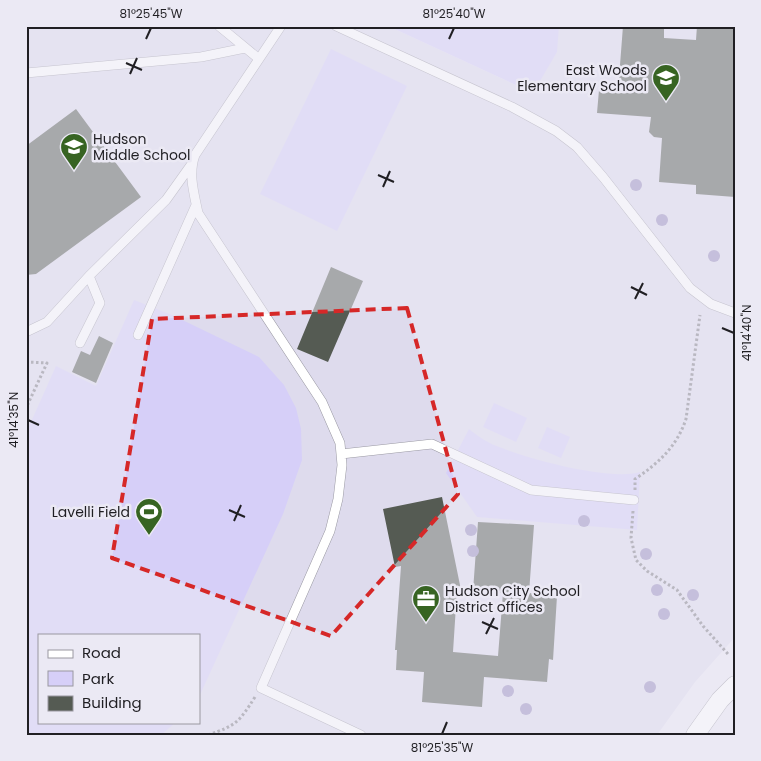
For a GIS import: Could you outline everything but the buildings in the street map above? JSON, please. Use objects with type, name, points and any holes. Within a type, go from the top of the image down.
[{"type":"street","points":[[695,735],[720,700],[735,685]]},
{"type":"lane","points":[[219,26],[259,59]]},
{"type":"lane","points":[[26,332],[47,322],[89,276],[166,200],[191,165],[209,132],[281,26]]},
{"type":"lane","points":[[336,26],[512,107],[556,131],[577,147],[604,178],[690,288],[711,304],[735,313]]},
{"type":"lane","points":[[26,73],[201,57],[245,48]]},
{"type":"lane","points":[[191,165],[191,180],[196,205],[203,220],[322,402],[333,424],[341,454],[342,465],[338,499],[330,531],[261,688],[361,735]]},
{"type":"lane","points":[[138,335],[196,205]]},
{"type":"lane","points":[[80,343],[100,303],[89,276]]},
{"type":"lane","points":[[341,454],[432,444],[531,490],[634,500]]},
{"type":"path","points":[[700,315],[688,407],[682,431],[668,453],[635,479],[631,538],[636,560],[647,571],[677,590],[703,626],[728,654]]},
{"type":"path","points":[[26,362],[47,363],[26,408]]},
{"type":"path","points":[[208,735],[228,728],[241,719],[261,688]]},
{"type":"highlighted area","points":[[407,308],[458,494],[331,636],[112,558],[152,319]]},
{"type":"shaded area","points":[[26,26],[388,26],[533,93],[533,26],[735,26],[735,637],[695,682],[657,735],[26,735]]},
{"type":"green space","points":[[388,26],[559,26],[557,52],[533,93]]},
{"type":"green space","points":[[331,49],[407,86],[337,231],[260,194]]},
{"type":"green space","points":[[134,300],[172,315],[259,357],[284,385],[296,408],[301,429],[302,460],[283,514],[200,695],[200,634],[38,634],[38,724],[174,724],[161,735],[26,735],[26,433],[56,366],[96,386]]},
{"type":"green space","points":[[494,403],[527,418],[516,442],[483,427]]},
{"type":"green space","points":[[547,427],[570,437],[561,458],[538,448]]},
{"type":"green space","points":[[469,429],[484,440],[497,446],[551,463],[591,472],[610,474],[640,472],[637,530],[477,517],[446,473]]},
{"type":"place","name":"East Woods Elementary School","points":[[666,102]]},
{"type":"place","name":"Hudson Middle School","points":[[74,171]]},
{"type":"place","name":"Lavelli Field","points":[[149,536]]},
{"type":"place","name":"Hudson City School District offices","points":[[426,623]]}]
